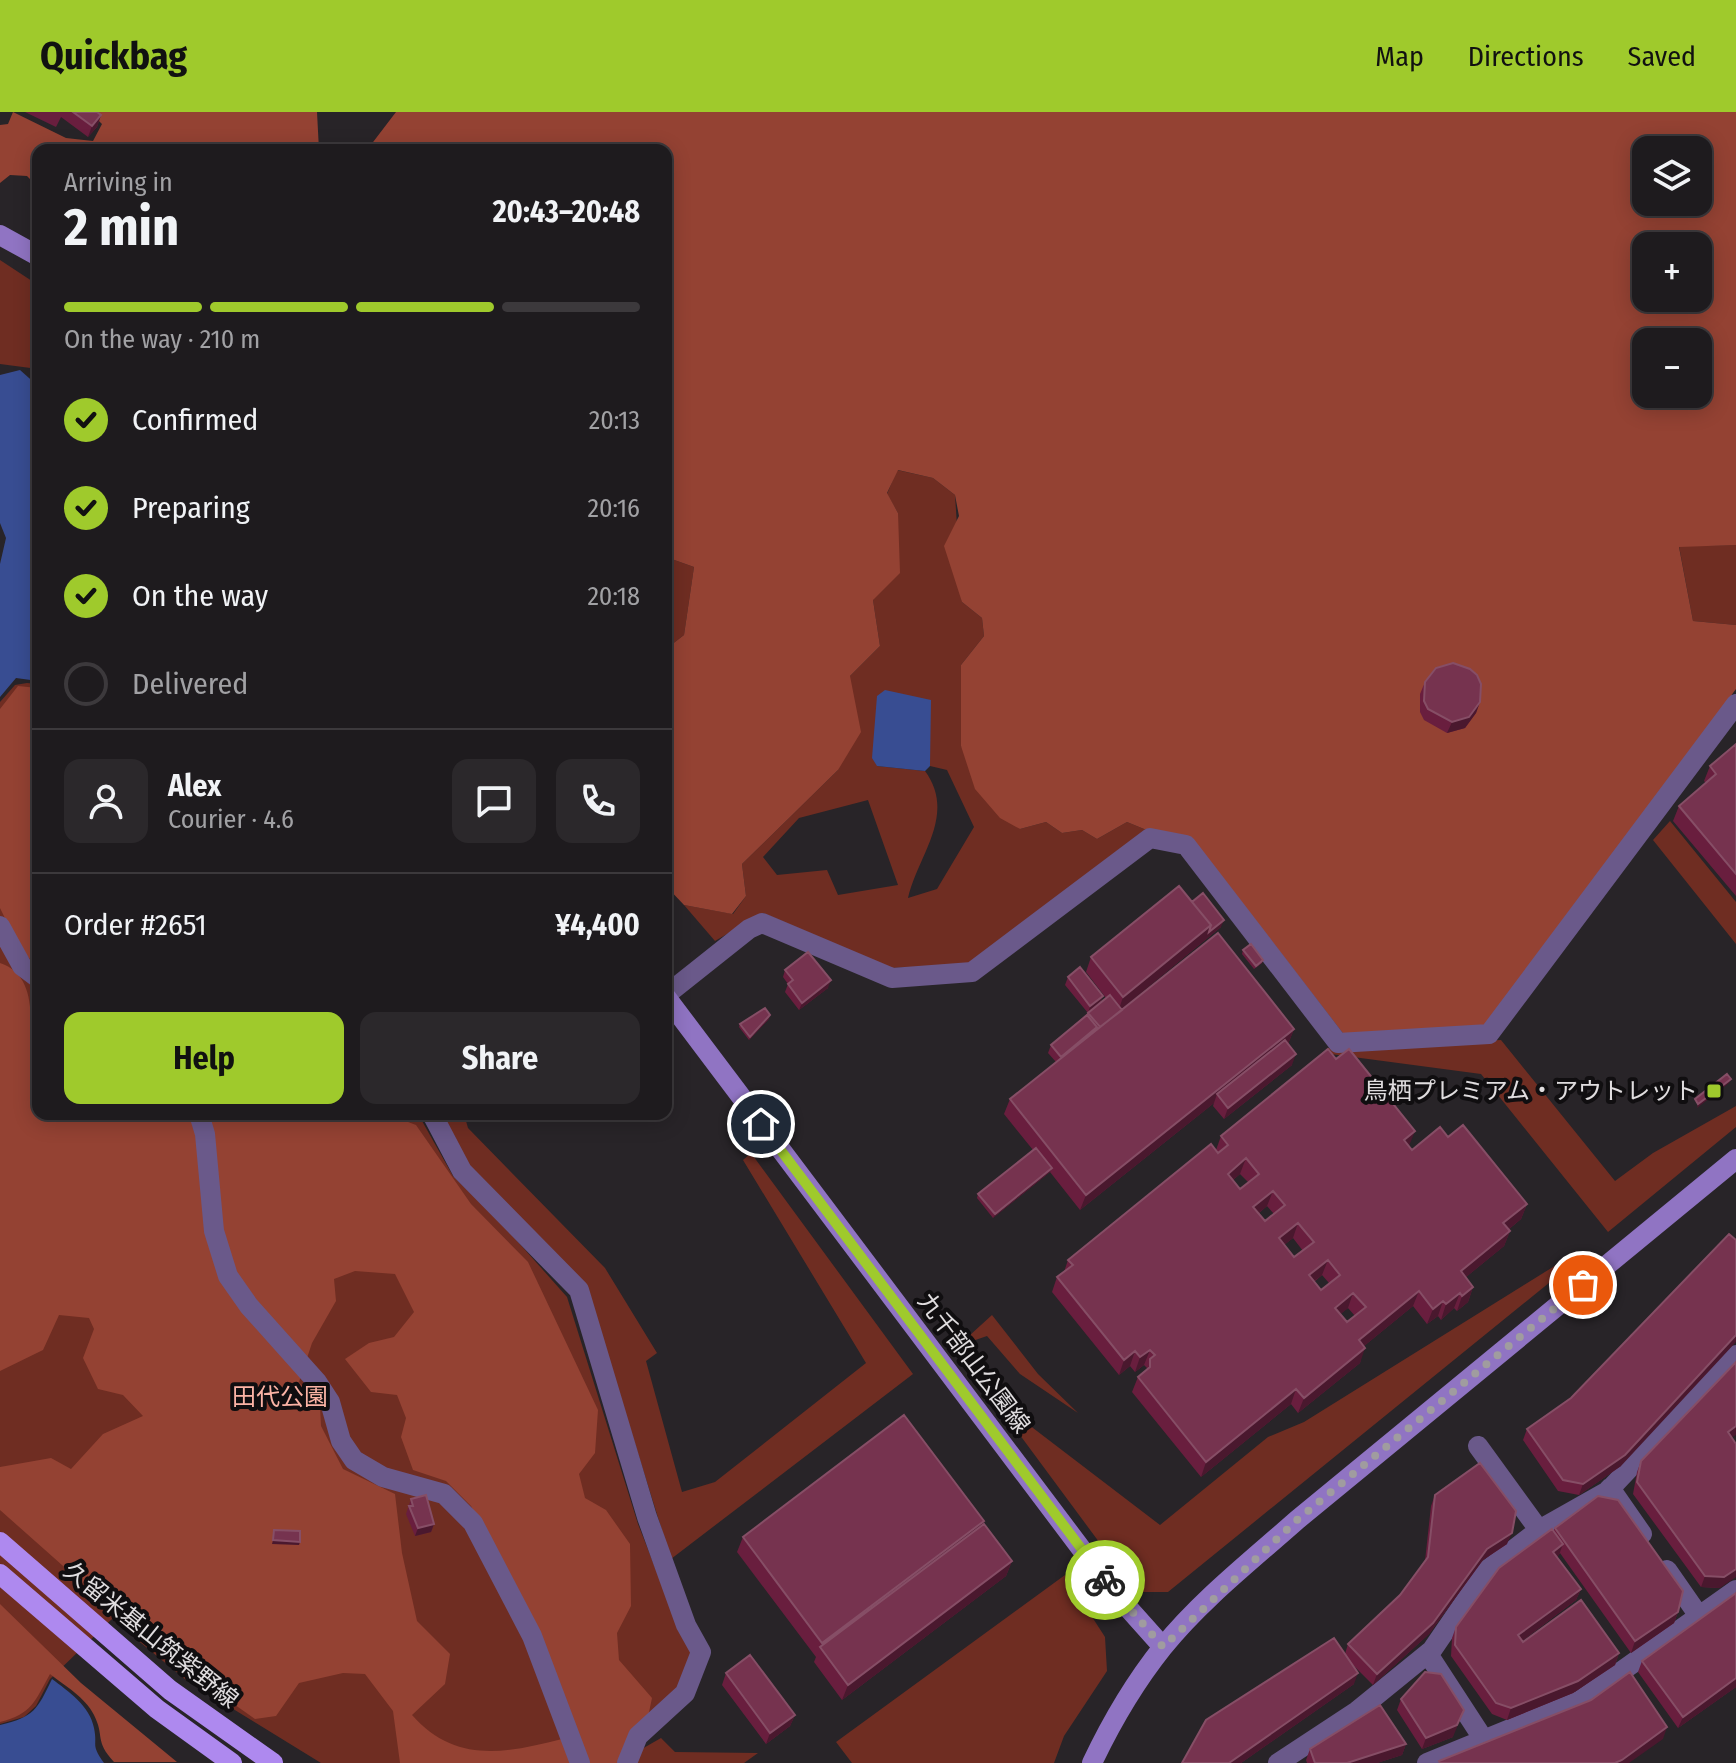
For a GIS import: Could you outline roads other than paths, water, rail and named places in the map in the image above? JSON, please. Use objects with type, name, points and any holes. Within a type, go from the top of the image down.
[{"type":"main road","points":[[0,235],[32,253]]},
{"type":"main road","name":"九千部山公園線","points":[[672,1004],[1113,1591],[1163,1647]]},
{"type":"main road","points":[[1092,1763],[1110,1725],[1163,1647],[1297,1520],[1736,1159]]},
{"type":"main road","name":"久留米基山筑紫野線","points":[[0,1542],[170,1690],[273,1763]]},
{"type":"main road","name":"久留米基山筑紫野線","points":[[0,1574],[157,1709],[232,1763]]},
{"type":"street","points":[[672,991],[749,929],[762,923],[892,978],[972,972],[1150,838],[1186,845],[1338,1043],[1489,1034],[1736,704]]},
{"type":"street","points":[[0,926],[22,966],[32,974]]},
{"type":"street","points":[[201,1120],[205,1134],[214,1231],[228,1276],[249,1306],[317,1382],[330,1402],[341,1441],[354,1460],[383,1477],[444,1494],[473,1523],[532,1636],[580,1763]]},
{"type":"street","points":[[435,1120],[462,1171],[579,1290],[656,1544],[686,1625],[701,1652],[685,1693],[638,1736],[627,1763]]},
{"type":"street","points":[[1278,1763],[1357,1711],[1428,1654],[1486,1571],[1539,1530],[1610,1488],[1736,1355]]},
{"type":"street","points":[[1478,1446],[1539,1530]]},
{"type":"street","points":[[1610,1488],[1699,1616]]},
{"type":"street","points":[[1427,1763],[1581,1700],[1736,1590]]},
{"type":"street","points":[[1428,1654],[1484,1740]]},
{"type":"water","points":[[20,370],[32,381],[32,680],[16,678],[0,697],[0,564],[6,538],[0,523],[0,375]]},
{"type":"water","points":[[885,690],[931,700],[930,766],[925,771],[877,766],[872,758],[877,696]]},
{"type":"water","points":[[52,1679],[78,1700],[88,1713],[94,1728],[96,1748],[104,1763],[0,1763],[0,1725],[33,1711]]},
{"type":"place","name":"鳥栖プレミアム・アウトレット","points":[[1714,1091]]},
{"type":"park label","name":"田代公園","points":[[280,1397]]}]
